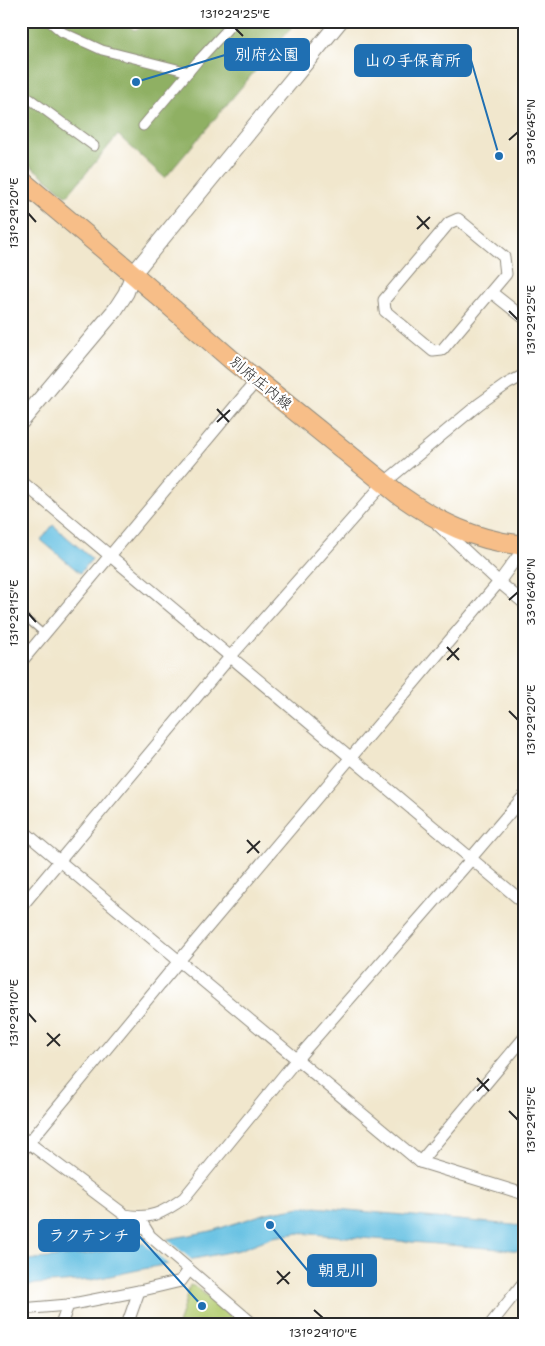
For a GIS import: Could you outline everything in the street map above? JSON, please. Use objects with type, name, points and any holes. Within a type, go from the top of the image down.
[{"type":"main road","name":"別府庄内線","points":[[21,180],[233,361],[384,483],[444,523],[490,540],[524,546]]},
{"type":"street","points":[[49,21],[62,32],[102,50],[189,72]]},
{"type":"street","points":[[143,126],[235,21]]},
{"type":"street","points":[[21,422],[115,310],[126,293],[133,274],[340,21]]},
{"type":"street","points":[[21,94],[30,98],[94,146]]},
{"type":"street","points":[[458,218],[504,257],[506,274],[491,292],[442,350],[433,351],[385,311],[384,300],[449,223],[458,218]]},
{"type":"street","points":[[491,292],[524,318]]},
{"type":"street","points":[[21,907],[230,657],[384,483],[479,404],[507,384],[524,375]]},
{"type":"street","points":[[21,662],[252,386]]},
{"type":"street","points":[[21,481],[524,903]]},
{"type":"street","points":[[425,512],[498,582],[524,603]]},
{"type":"street","points":[[524,546],[498,582],[24,1144],[125,1214],[138,1218],[151,1216],[169,1208],[184,1198],[297,1059],[524,796]]},
{"type":"street","points":[[21,829],[420,1162],[524,1194]]},
{"type":"street","points":[[420,1162],[524,1038]]},
{"type":"street","points":[[138,1218],[150,1236],[254,1325]]},
{"type":"street","points":[[21,1309],[68,1305],[139,1291],[180,1281],[189,1270]]},
{"type":"street","points":[[490,1325],[524,1282]]},
{"type":"street","points":[[126,1325],[139,1291]]},
{"type":"street","points":[[61,1325],[68,1305]]},
{"type":"lane","points":[[21,614],[45,634]]},
{"type":"green space","points":[[21,21],[124,21],[134,30],[164,21],[297,21],[165,178],[118,135],[67,196],[21,158]]},
{"type":"green space","points":[[190,1285],[196,1287],[242,1325],[178,1325]]},
{"type":"water","points":[[53,525],[92,559],[80,573],[41,540]]},
{"type":"water","points":[[301,1207],[524,1226],[524,1251],[299,1233],[273,1237],[239,1250],[91,1280],[36,1284],[21,1288],[21,1262],[87,1254],[211,1231],[267,1213]]},
{"type":"pier","points":[[165,1237],[194,1262],[170,1266],[141,1241]]},
{"type":"place","name":"別府公園","points":[[136,82]]},
{"type":"place","name":"山の手保育所","points":[[499,156]]},
{"type":"place","name":"朝見川","points":[[270,1225]]},
{"type":"place","name":"ラクテンチ","points":[[202,1306]]}]
